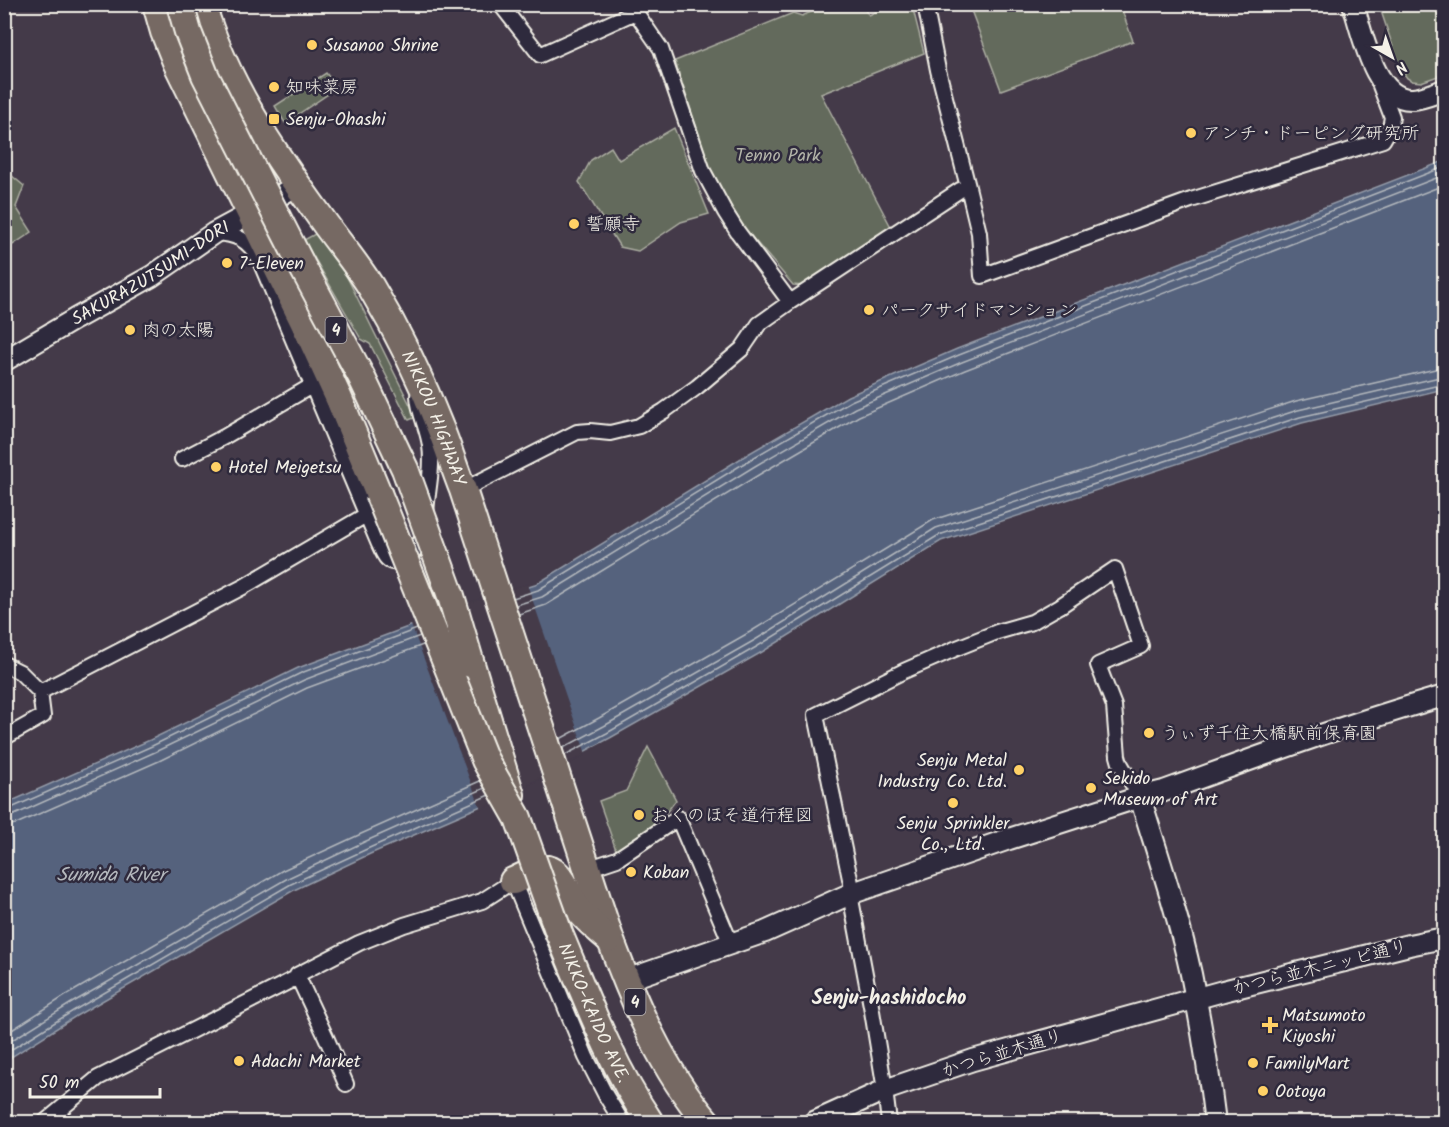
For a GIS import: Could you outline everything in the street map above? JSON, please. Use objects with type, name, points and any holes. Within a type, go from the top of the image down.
[{"type":"highway","name":"4","points":[[156,4],[176,62],[306,325],[339,399],[372,504],[485,760],[518,818]]},
{"type":"highway","name":"4","points":[[180,4],[205,75],[361,376],[405,469],[451,596],[518,818]]},
{"type":"highway","name":"NIKKOU HIGHWAY","points":[[202,4],[209,29],[229,75],[250,113],[297,185],[371,287],[417,373],[462,490],[587,869]]},
{"type":"highway","name":"NIKKO-KAIDO AVE.","points":[[518,818],[559,933],[587,1001],[612,1054],[642,1110],[651,1122]]},
{"type":"highway","points":[[513,881],[546,869],[554,872],[562,881],[577,908],[611,941]]},
{"type":"highway","name":"4","points":[[587,869],[611,941],[644,1023],[670,1071],[706,1122]]},
{"type":"street","points":[[500,4],[540,55],[632,8],[661,49],[703,171],[737,231],[792,301]]},
{"type":"street","points":[[925,4],[938,70],[980,233],[982,276],[1191,200],[1383,140],[1390,129],[1392,117],[1353,4]]},
{"type":"street","points":[[1374,70],[1394,95],[1402,98],[1412,99],[1444,90]]},
{"type":"street","name":"SAKURAZUTSUMI-DORI","points":[[4,361],[152,276],[214,233],[297,185]]},
{"type":"street","points":[[462,490],[577,432],[610,433],[639,426],[697,387],[742,349],[759,324],[960,190],[968,187]]},
{"type":"street","points":[[214,233],[235,236],[253,247],[262,263],[313,385],[372,504],[378,542],[389,562],[401,562],[410,557],[423,535],[431,470],[430,446],[418,407],[417,373]]},
{"type":"street","points":[[182,459],[224,438],[313,385]]},
{"type":"street","points":[[40,692],[243,588],[372,504]]},
{"type":"street","points":[[889,1122],[851,893],[816,715],[904,671],[957,648],[997,632],[1032,622],[1115,569],[1142,646],[1098,665],[1114,706],[1120,763],[1140,797],[1181,937],[1208,1069],[1215,1122]]},
{"type":"street","points":[[4,664],[20,672],[40,692],[43,716],[4,738]]},
{"type":"street","points":[[626,980],[765,932],[851,893],[1009,839],[1164,791],[1382,714],[1444,696]]},
{"type":"street","points":[[587,869],[617,859],[678,818],[730,944]]},
{"type":"street","points":[[45,1122],[98,1078],[298,977],[297,975],[359,943],[405,925],[482,901],[513,881],[585,1057],[622,1122]]},
{"type":"street","name":"かつら並木ニッピ通り","points":[[1195,999],[1444,938]]},
{"type":"street","points":[[298,977],[346,1084]]},
{"type":"street","name":"かつら並木通り","points":[[814,1122],[885,1090],[973,1060],[1195,999]]},
{"type":"green space","name":"Tenno Park","points":[[827,5],[861,5],[869,15],[890,5],[912,5],[924,53],[821,94],[891,227],[804,286],[793,285],[745,229],[712,175],[675,61],[793,13],[802,16]]},
{"type":"green space","points":[[969,5],[1120,5],[1133,41],[1001,90]]},
{"type":"green space","points":[[1379,5],[1444,5],[1444,74],[1421,82],[1407,78],[1400,68]]},
{"type":"green space","points":[[326,73],[337,88],[285,123],[275,106]]},
{"type":"green space","points":[[674,128],[709,214],[681,222],[638,251],[620,247],[579,182],[591,160],[611,147],[619,160]]},
{"type":"green space","points":[[5,170],[24,186],[16,207],[32,232],[5,250]]},
{"type":"green space","points":[[317,233],[344,271],[416,417],[409,420],[370,344],[361,339],[304,240]]},
{"type":"green space","points":[[648,747],[676,800],[649,829],[616,850],[599,801],[626,791]]},
{"type":"water","name":"Sumida River","points":[[1444,161],[1444,389],[1302,423],[941,541],[762,652],[610,738],[481,806],[294,890],[76,1016],[5,1061],[5,804],[150,740],[298,668],[440,615],[535,585],[748,454],[848,396],[957,349]]},
{"type":"pier","points":[[527,584],[586,754],[481,809],[410,622]]},
{"type":"place","name":"Susanoo Shrine","points":[[312,45]]},
{"type":"place","name":"知味菜房","points":[[274,87]]},
{"type":"place","name":"Senju-Ohashi","points":[[274,119]]},
{"type":"place","name":"アンチ・ドーピング研究所","points":[[1191,133]]},
{"type":"place","name":"誓願寺","points":[[574,224]]},
{"type":"place","name":"7-Eleven","points":[[227,263]]},
{"type":"place","name":"パークサイドマンション","points":[[869,310]]},
{"type":"place","name":"肉の太陽","points":[[130,330]]},
{"type":"place","name":"Hotel Meigetsu","points":[[216,467]]},
{"type":"place","name":"うぃず千住大橋駅前保育園","points":[[1149,733]]},
{"type":"place","name":"Senju Metal Industry Co. Ltd.","points":[[1019,770]]},
{"type":"place","name":"Sekido Museum of Art","points":[[1091,788]]},
{"type":"place","name":"Senju Sprinkler Co., Ltd.","points":[[953,803]]},
{"type":"place","name":"おくのほそ道行程図","points":[[639,815]]},
{"type":"place","name":"Koban","points":[[631,872]]},
{"type":"place","name":"Matsumoto Kiyoshi","points":[[1270,1025]]},
{"type":"place","name":"Adachi Market","points":[[239,1061]]},
{"type":"place","name":"FamilyMart","points":[[1253,1063]]},
{"type":"place","name":"Ootoya","points":[[1263,1091]]},
{"type":"district","name":"Senju-hashidocho","points":[[889,997]]}]
